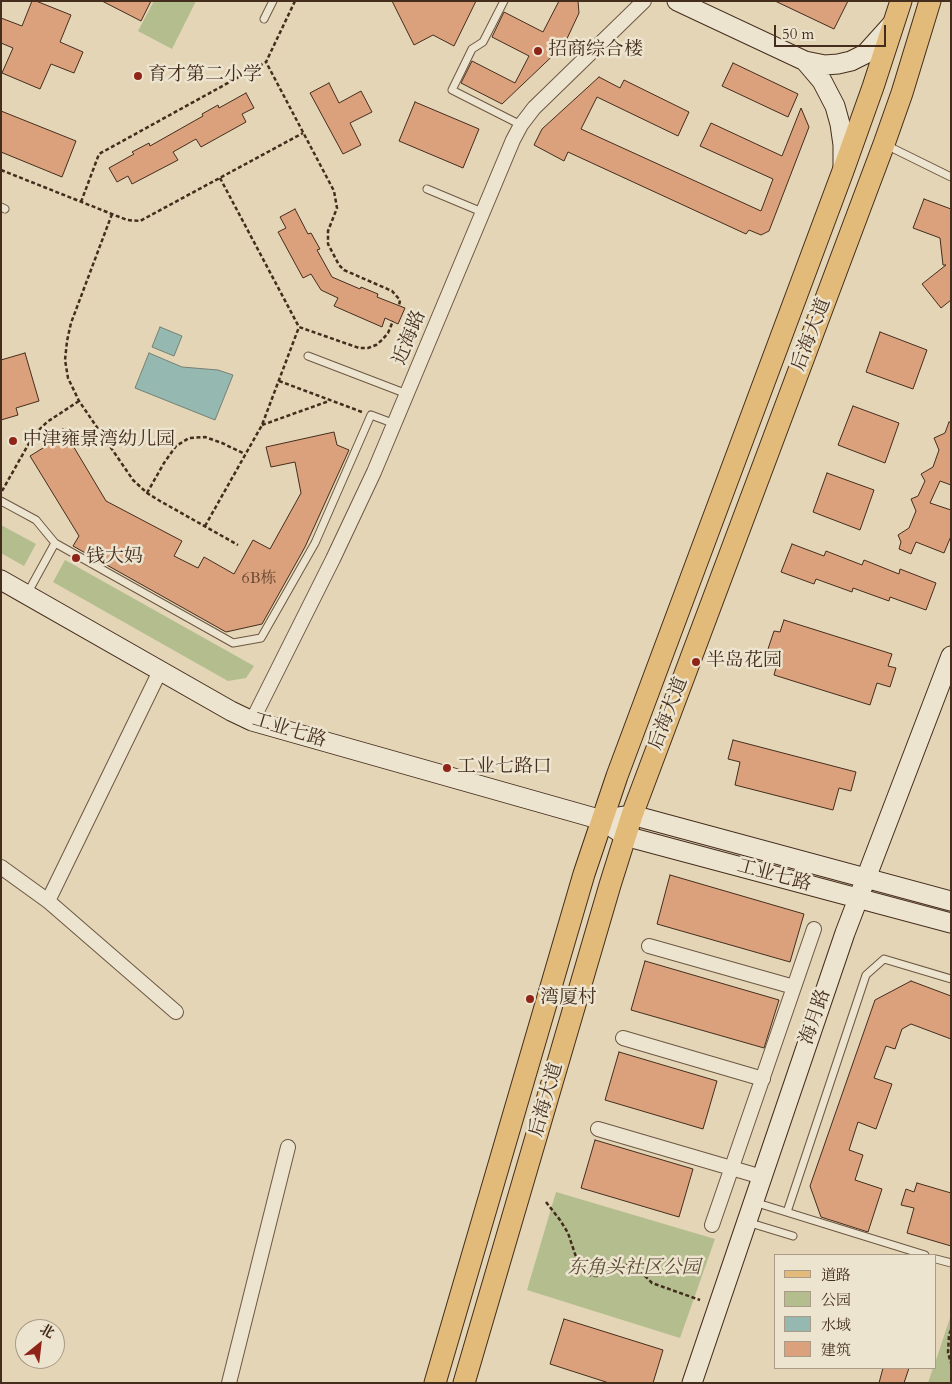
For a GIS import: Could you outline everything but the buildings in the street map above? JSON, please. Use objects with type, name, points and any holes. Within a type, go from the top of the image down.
[{"type":"main road","name":"后海大道","points":[[466,1382],[632,815],[884,144],[902,93],[930,1]]},
{"type":"main road","name":"后海大道","points":[[435,1383],[584,874],[602,820],[874,87],[898,11]]},
{"type":"street","name":"近海路","points":[[252,721],[346,533],[407,394],[502,163],[521,125],[534,108],[644,1]]},
{"type":"street","points":[[677,1],[805,61],[825,65],[851,61],[865,54],[898,11]]},
{"type":"street","points":[[805,61],[822,81],[835,106],[842,145],[843,171]]},
{"type":"street","name":"工业七路","points":[[2,583],[27,595],[231,711],[252,721],[602,820],[625,836],[951,923]]},
{"type":"street","name":"海月路","points":[[692,1383],[858,899],[946,683],[951,656]]},
{"type":"street","points":[[48,901],[160,671]]},
{"type":"street","name":"工业七路","points":[[602,820],[632,815],[951,901]]},
{"type":"street","points":[[1,866],[48,901],[176,1012]]},
{"type":"street","points":[[712,1225],[814,929]]},
{"type":"street","points":[[650,946],[794,987]]},
{"type":"street","points":[[623,1038],[763,1079]]},
{"type":"street","points":[[598,1129],[762,1178]]},
{"type":"street","points":[[229,1383],[288,1148]]},
{"type":"lane","points":[[264,19],[273,1]]},
{"type":"lane","points":[[504,1],[483,42],[472,49],[452,90],[521,125]]},
{"type":"lane","points":[[884,144],[951,176]]},
{"type":"lane","points":[[427,189],[482,212]]},
{"type":"lane","points":[[308,356],[407,394]]},
{"type":"lane","points":[[1,501],[36,520],[55,543],[233,643],[261,638],[315,543],[371,415],[394,424]]},
{"type":"lane","points":[[27,595],[55,543]]},
{"type":"lane","points":[[787,1212],[866,976],[884,959],[951,979]]},
{"type":"lane","points":[[754,1201],[922,1254]]},
{"type":"lane","points":[[747,1222],[793,1236]]},
{"type":"lane","points":[[937,1259],[951,1263]]},
{"type":"path","points":[[81,202],[99,154],[266,62],[295,1]]},
{"type":"path","points":[[266,62],[334,191],[337,208],[327,238],[328,244],[339,265],[348,273],[392,291],[400,300],[399,306]]},
{"type":"path","points":[[1,170],[127,220],[140,221],[303,133]]},
{"type":"path","points":[[220,178],[299,327],[359,348],[368,348],[382,340],[388,333],[393,321]]},
{"type":"path","points":[[112,214],[71,323],[65,360],[68,378],[79,401],[133,480],[148,493],[238,545]]},
{"type":"path","points":[[205,526],[262,425],[299,327]]},
{"type":"path","points":[[279,381],[371,415]]},
{"type":"path","points":[[262,425],[330,400]]},
{"type":"path","points":[[1,493],[37,432],[47,422],[79,401]]},
{"type":"path","points":[[148,493],[164,463],[176,446],[189,438],[205,437],[246,454]]},
{"type":"path","points":[[546,1202],[568,1233],[579,1266],[589,1275],[603,1275],[620,1265],[634,1265],[652,1283],[700,1300]]},
{"type":"path","points":[[951,1330],[948,1353],[951,1363]]},
{"type":"green space","points":[[154,1],[196,1],[172,49],[138,31]]},
{"type":"green space","points":[[1,525],[36,544],[24,566],[1,553]]},
{"type":"green space","points":[[65,560],[254,666],[246,678],[228,681],[53,582]]},
{"type":"green space","name":"东角头社区公园","points":[[556,1192],[715,1239],[680,1338],[527,1290]]},
{"type":"green space","points":[[951,1315],[951,1383],[928,1383],[933,1369],[937,1369],[937,1357]]},
{"type":"water","points":[[160,327],[182,336],[174,356],[152,347]]},
{"type":"water","points":[[149,353],[182,367],[218,370],[233,375],[215,420],[135,388]]},
{"type":"place","name":"招商综合楼","points":[[538,51]]},
{"type":"place","name":"育才第二小学","points":[[138,76]]},
{"type":"place","name":"中津雍景湾幼儿园","points":[[13,441]]},
{"type":"place","name":"钱大妈","points":[[76,558]]},
{"type":"place","name":"半岛花园","points":[[696,662]]},
{"type":"place","name":"工业七路口","points":[[447,768]]},
{"type":"place","name":"湾厦村","points":[[530,999]]}]
